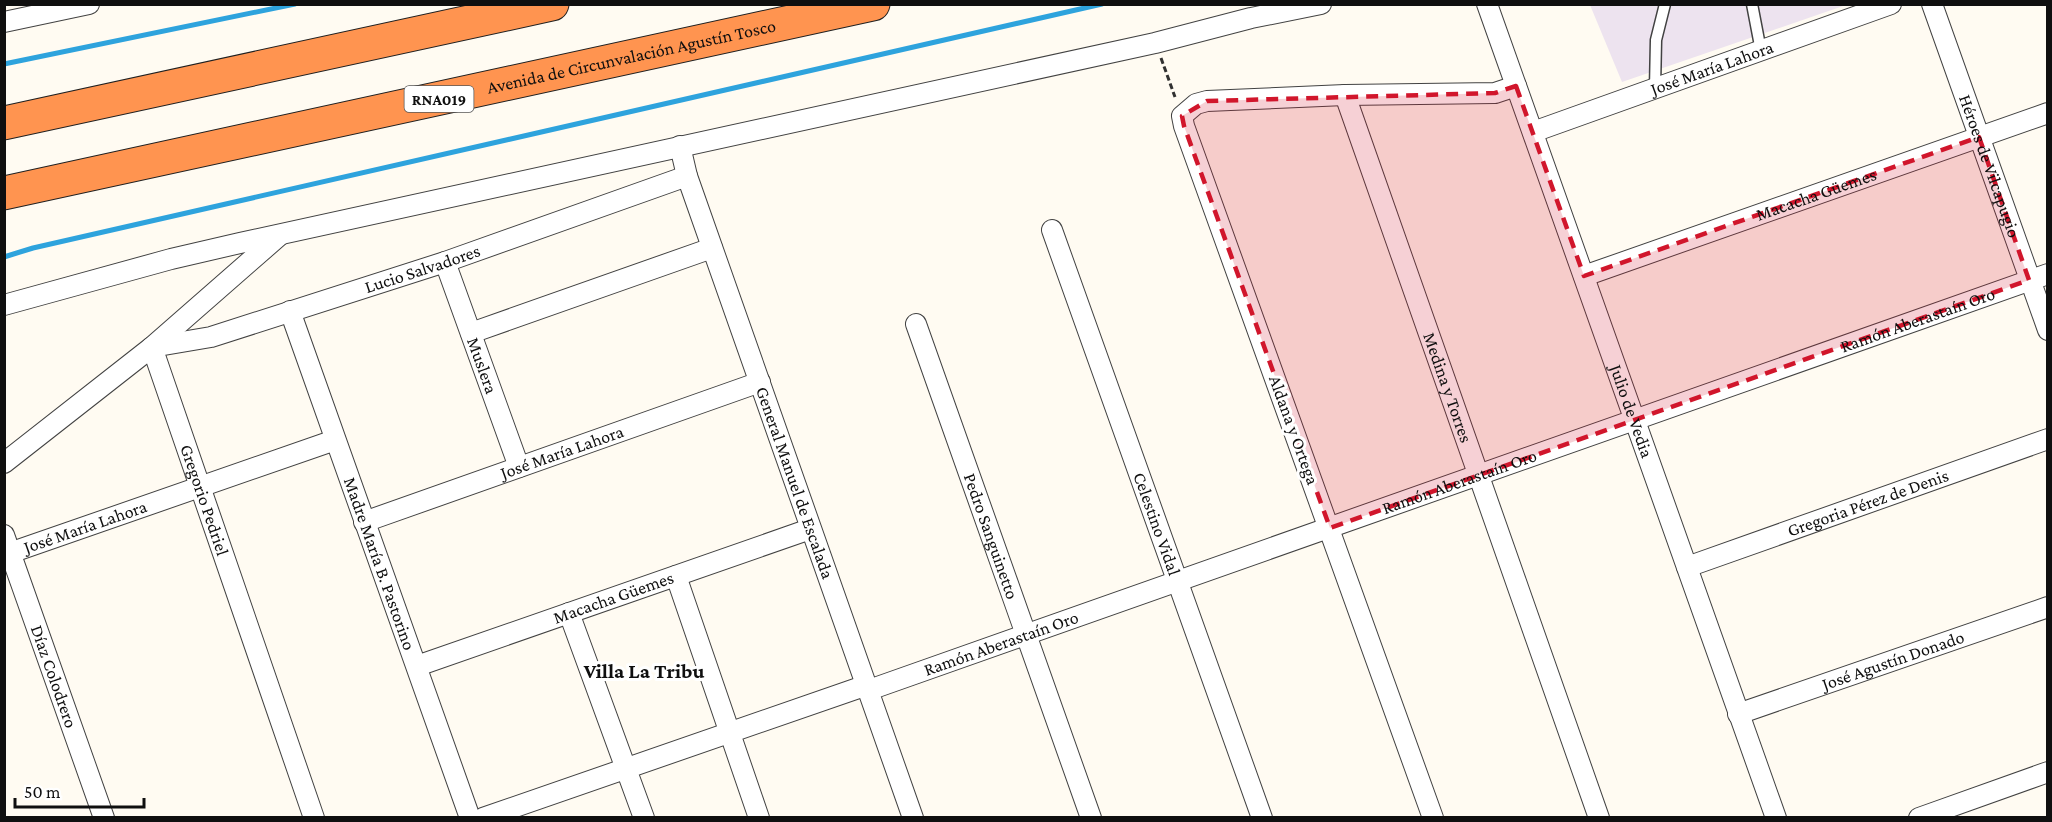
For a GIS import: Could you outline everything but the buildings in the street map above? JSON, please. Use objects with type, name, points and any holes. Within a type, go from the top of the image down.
[{"type":"highway","points":[[4,123],[552,4]]},
{"type":"highway","name":"Avenida de Circunvalación Agustín Tosco","points":[[4,193],[873,4]]},
{"type":"highway","points":[[4,115],[58,111]]},
{"type":"highway","points":[[4,214],[195,170],[371,114]]},
{"type":"street","points":[[4,22],[89,4]]},
{"type":"street","points":[[4,305],[171,259],[282,233],[1321,4]]},
{"type":"street","name":"Julio de Vedia","points":[[1487,4],[1776,818]]},
{"type":"street","name":"José María Lahora","points":[[1533,132],[1892,4]]},
{"type":"street","name":"Héroes de Vilcapugio","points":[[1932,4],[1979,137],[2038,277],[2048,330]]},
{"type":"street","points":[[1182,116],[1196,104],[1207,101],[1345,95],[1495,93],[1516,86]]},
{"type":"street","name":"Medina y Torres","points":[[1345,95],[1599,818]]},
{"type":"street","name":"Macacha Güemes","points":[[1584,276],[2048,113]]},
{"type":"street","name":"Aldana y Ortega","points":[[1182,116],[1433,818]]},
{"type":"street","name":"General Manuel de Escalada","points":[[680,146],[687,176],[712,248],[914,818]]},
{"type":"street","name":"Lucio Salvadores","points":[[152,346],[211,337],[444,262],[687,176]]},
{"type":"street","name":"Celestino Vidal","points":[[1052,230],[1262,818]]},
{"type":"street","points":[[4,463],[152,346],[282,233]]},
{"type":"street","points":[[471,333],[712,248]]},
{"type":"street","name":"Muslera","points":[[444,262],[519,467]]},
{"type":"street","name":"Ramón Aberastaín Oro","points":[[469,816],[626,768],[1025,635],[2038,277]]},
{"type":"street","name":"Madre María B. Pastorino","points":[[290,311],[469,816]]},
{"type":"street","name":"Pedro Sanguinetto","points":[[916,324],[1091,818]]},
{"type":"street","name":"Gregorio Pedriel","points":[[152,346],[314,818]]},
{"type":"street","name":"José María Lahora","points":[[364,522],[760,382]]},
{"type":"street","name":"Gregoria Pérez de Denis","points":[[1688,567],[2048,439]]},
{"type":"street","name":"José María Lahora","points":[[7,548],[335,440]]},
{"type":"street","name":"Macacha Güemes","points":[[417,666],[810,529]]},
{"type":"street","name":"Díaz Colodrero","points":[[7,548],[104,818]]},
{"type":"street","points":[[676,576],[759,818]]},
{"type":"street","name":"José Agustín Donado","points":[[1738,714],[2048,607]]},
{"type":"street","points":[[569,613],[644,818]]},
{"type":"street","points":[[1919,818],[2048,772]]},
{"type":"lane","points":[[1655,88],[1656,40],[1665,4]]},
{"type":"lane","points":[[1752,4],[1761,51]]},
{"type":"path","points":[[1155,42],[1182,116]]},
{"type":"highlighted area","points":[[1516,86],[1584,276],[1979,137],[2029,280],[1330,528],[1184,126],[1182,116],[1207,101],[1495,93]]},
{"type":"shaded area","points":[[1590,5],[1846,5],[1622,82]]},
{"type":"waterway","points":[[4,64],[295,4]]},
{"type":"waterway","points":[[4,257],[33,248],[1102,4]]},
{"type":"district","name":"Villa La Tribu","points":[[644,671]]}]
